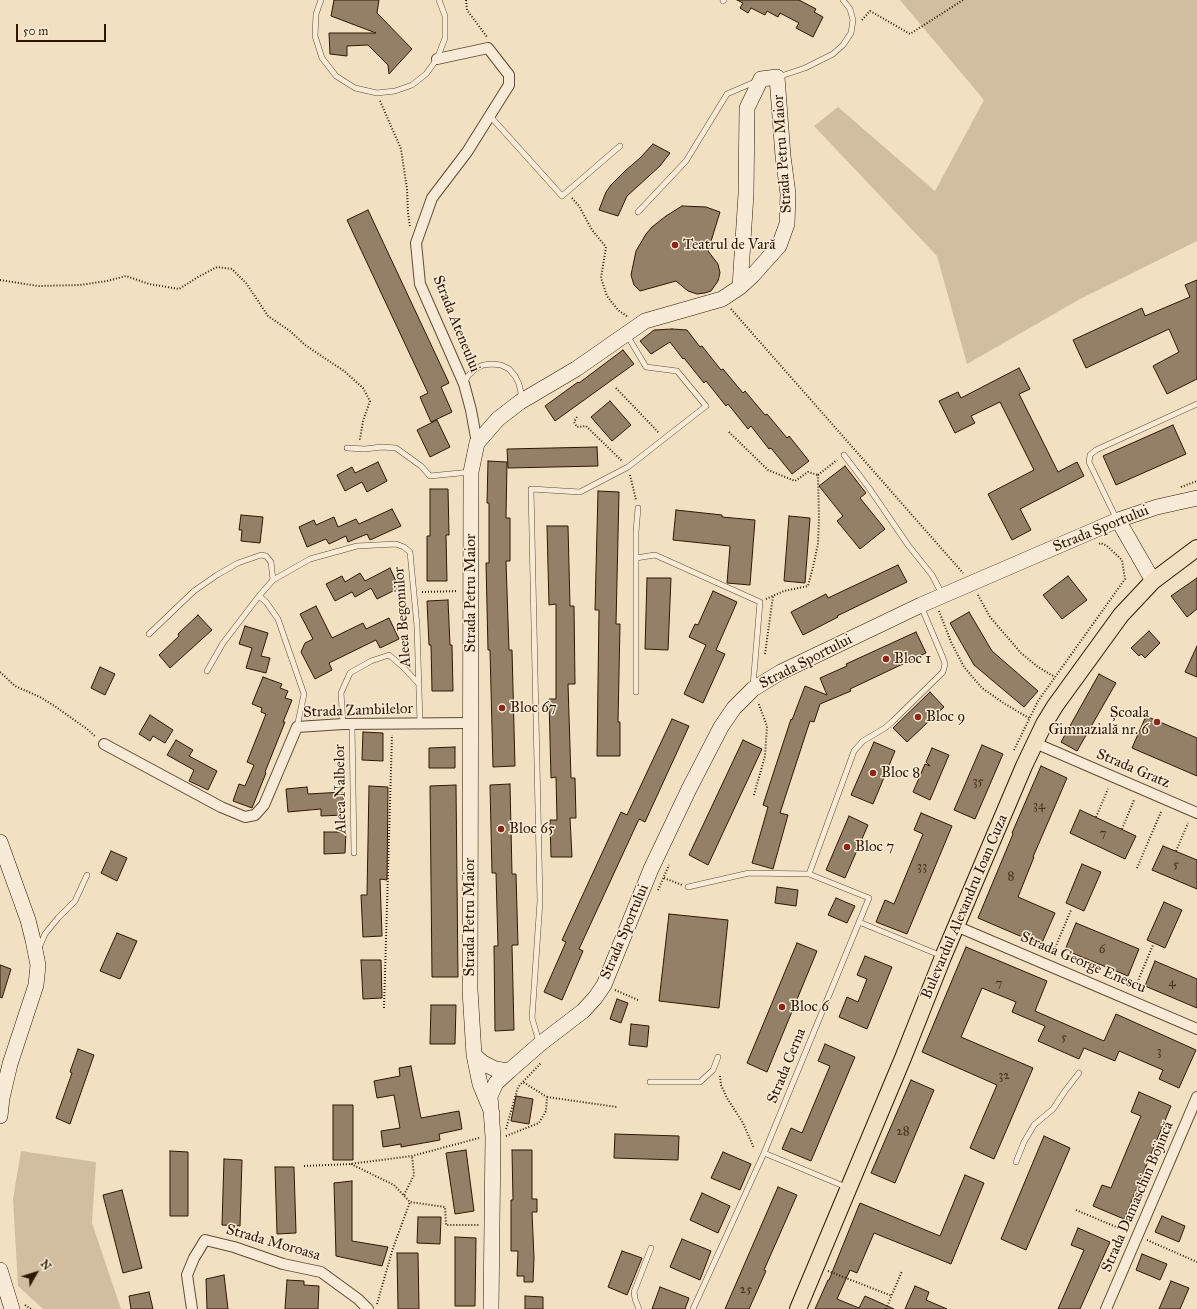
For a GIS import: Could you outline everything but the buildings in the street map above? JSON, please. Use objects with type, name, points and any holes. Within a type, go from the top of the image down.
[{"type":"main road","name":"Strada Petru Maior","points":[[492,1113],[480,1084],[474,1055],[470,990],[471,472],[477,443],[498,419],[520,402],[576,369],[645,321],[722,299],[740,287],[753,275],[778,246],[787,224],[788,194],[783,156],[777,77],[761,79],[747,108],[746,194],[740,287]]},
{"type":"main road","name":"Strada Sportului","points":[[509,1071],[582,1011],[595,998],[604,985],[651,870],[689,789],[721,727],[734,708],[753,689],[781,672],[923,610],[943,596],[1118,520],[1157,507],[1197,498]]},
{"type":"main road","points":[[1118,520],[1153,581]]},
{"type":"main road","name":"Bulevardul Alexandru Ioan Cuza","points":[[798,1309],[903,1058],[943,957],[1034,743],[1055,706],[1110,629],[1153,581],[1197,548]]},
{"type":"main road","points":[[0,842],[28,920],[38,965],[36,985],[10,1064],[2,1098],[0,1116]]},
{"type":"main road","points":[[474,1055],[483,1063],[495,1069],[509,1071]]},
{"type":"main road","name":"Strada Petru Maior","points":[[491,1309],[492,1113],[509,1071]]},
{"type":"main road","points":[[0,1270],[12,1309]]},
{"type":"street","points":[[438,59],[488,48],[494,56]]},
{"type":"street","name":"Strada Ateneului","points":[[477,443],[471,410],[464,384],[420,284],[416,243],[432,198],[467,152],[509,85],[509,75],[494,56]]},
{"type":"street","name":"Strada Zambilelor","points":[[104,744],[221,807],[246,817],[255,816],[264,806],[297,727],[348,724],[471,723]]},
{"type":"street","name":"Strada Gratz","points":[[1034,743],[1197,813]]},
{"type":"street","name":"Strada George Enescu","points":[[956,926],[1197,1029]]},
{"type":"street","name":"Strada Damaschin Bojincă","points":[[1106,1309],[1197,1097]]},
{"type":"street","name":"Strada Moroasa","points":[[192,1309],[187,1275],[194,1258],[205,1240],[234,1247],[283,1264],[321,1272],[358,1298],[368,1309]]},
{"type":"lane","points":[[321,0],[316,14],[315,36],[322,58],[336,76],[355,88],[377,93],[395,91],[412,85],[426,74],[438,59],[445,38],[444,16],[439,0]]},
{"type":"lane","points":[[843,0],[850,10],[853,20],[851,33]]},
{"type":"lane","name":"Strada Petru Maior","points":[[777,77],[805,68],[833,54],[843,45],[851,33]]},
{"type":"lane","name":"Strada Petru Maior","points":[[638,212],[686,161],[727,94],[761,79]]},
{"type":"lane","points":[[490,116],[562,196],[620,146]]},
{"type":"lane","points":[[540,1044],[532,1018],[540,902],[531,489],[580,492],[628,467],[706,406],[677,371],[646,367],[626,334]]},
{"type":"lane","points":[[464,384],[468,376],[475,369],[483,365],[501,365],[509,369],[515,376],[521,393],[520,402]]},
{"type":"lane","points":[[1118,520],[1089,462],[1090,455],[1096,450],[1197,404]]},
{"type":"lane","points":[[347,448],[396,448],[421,466],[430,476],[471,472]]},
{"type":"lane","points":[[844,455],[869,488],[908,545],[932,575],[943,596]]},
{"type":"lane","points":[[636,692],[636,558],[638,508]]},
{"type":"lane","name":"Aleea Begoniilor","points":[[207,671],[223,643],[273,580],[310,559],[357,546],[396,544],[404,547],[410,552],[417,626],[420,724]]},
{"type":"lane","points":[[636,558],[655,554],[760,602],[753,689]]},
{"type":"lane","points":[[149,634],[194,591],[238,563],[261,555],[266,556],[271,562],[273,580]]},
{"type":"lane","points":[[259,596],[266,602],[278,619],[304,694],[297,727]]},
{"type":"lane","points":[[688,887],[749,873],[808,874],[854,751],[863,741],[885,728],[893,721],[943,672],[945,664],[944,658],[923,610]]},
{"type":"lane","points":[[348,724],[341,693],[350,673],[371,661],[390,655],[419,684]]},
{"type":"lane","name":"Aleea Nalbelor","points":[[348,724],[354,853]]},
{"type":"lane","name":"Strada Cerna","points":[[693,1309],[764,1153],[869,898],[808,874]]},
{"type":"lane","points":[[36,954],[45,934],[75,901],[87,875]]},
{"type":"lane","points":[[859,922],[943,957]]},
{"type":"lane","points":[[650,1082],[700,1082],[713,1070],[718,1057]]},
{"type":"lane","points":[[1016,1162],[1024,1142],[1034,1125],[1053,1109],[1079,1073]]},
{"type":"lane","points":[[764,1153],[849,1188]]},
{"type":"lane","points":[[638,1309],[634,1292],[651,1248]]},
{"type":"path","points":[[466,0],[467,10],[492,44],[495,52],[494,56]]},
{"type":"path","points":[[851,33],[870,11],[910,34],[963,0]]},
{"type":"path","points":[[377,93],[382,108],[401,149],[407,189],[410,230],[416,243]]},
{"type":"path","points":[[567,192],[579,206],[592,230],[606,247],[601,278],[607,296],[618,310],[629,318]]},
{"type":"path","points":[[0,280],[38,286],[80,285],[107,281],[126,276],[149,284],[179,289],[217,267],[232,269],[246,283],[268,316],[290,331],[305,345],[344,371],[363,388],[370,401],[363,421],[360,438],[365,449]]},
{"type":"path","points":[[722,299],[963,573]]},
{"type":"path","points":[[616,388],[664,438]]},
{"type":"path","points":[[577,417],[574,422],[577,427],[586,426],[628,467],[638,508]]},
{"type":"path","points":[[729,432],[768,470],[795,481],[808,472],[818,475]]},
{"type":"path","points":[[818,475],[852,448]]},
{"type":"path","points":[[760,602],[784,592],[808,586],[814,567],[818,544],[818,475]]},
{"type":"path","points":[[1014,750],[1038,701],[1124,579],[1122,560],[1107,546],[1101,543],[1094,546]]},
{"type":"path","points":[[414,592],[471,591]]},
{"type":"path","points":[[977,593],[990,616],[1021,653],[1038,667],[1055,677]]},
{"type":"path","points":[[923,610],[938,610],[950,642],[964,667],[982,688],[1029,718]]},
{"type":"path","points":[[0,672],[15,686],[40,697],[56,707],[87,729],[104,744]]},
{"type":"path","points":[[753,706],[758,700],[766,726],[765,756],[754,795]]},
{"type":"path","points":[[384,1008],[393,724]]},
{"type":"path","points":[[1096,817],[1108,789]]},
{"type":"path","points":[[1122,830],[1134,800]]},
{"type":"path","points":[[1137,868],[1161,812]]},
{"type":"path","points":[[1176,851],[1188,823]]},
{"type":"path","points":[[657,892],[670,864]]},
{"type":"path","points":[[664,878],[688,887]]},
{"type":"path","points":[[1053,953],[1071,910]]},
{"type":"path","points":[[1135,988],[1153,945]]},
{"type":"path","points":[[613,989],[638,1000]]},
{"type":"path","points":[[718,1057],[721,1085],[727,1098],[743,1123],[754,1148]]},
{"type":"path","points":[[544,1060],[518,1087],[504,1136],[539,1123],[546,1111],[547,1096]]},
{"type":"path","points":[[523,1082],[547,1096],[617,1107]]},
{"type":"path","points":[[304,1166],[350,1164],[412,1156],[479,1138]]},
{"type":"path","points":[[404,1195],[414,1175],[412,1156]]},
{"type":"path","points":[[350,1164],[394,1185],[410,1202],[445,1206],[446,1225],[481,1225]]},
{"type":"path","points":[[375,1309],[393,1248],[410,1202]]},
{"type":"path","points":[[816,1266],[892,1296]]},
{"type":"path","points":[[886,1309],[902,1271]]},
{"type":"shaded area","points":[[900,0],[1197,0],[1197,241],[1080,299],[967,364],[937,256],[814,126],[838,107],[935,191],[984,100]]},
{"type":"shaded area","points":[[21,1151],[96,1162],[92,1223],[121,1309],[43,1309],[18,1286],[13,1199]]},
{"type":"place","name":"Teatrul de Vară","points":[[675,245]]},
{"type":"place","name":"Bloc 1","points":[[886,659]]},
{"type":"place","name":"Bloc 67","points":[[502,708]]},
{"type":"place","name":"Bloc 9","points":[[918,717]]},
{"type":"place","name":"Școala Gimnazială nr. 6","points":[[1157,722]]},
{"type":"place","name":"Bloc 8","points":[[873,773]]},
{"type":"place","name":"Bloc 65","points":[[501,829]]},
{"type":"place","name":"Bloc 7","points":[[847,847]]},
{"type":"place","name":"Bloc 6","points":[[782,1007]]}]
